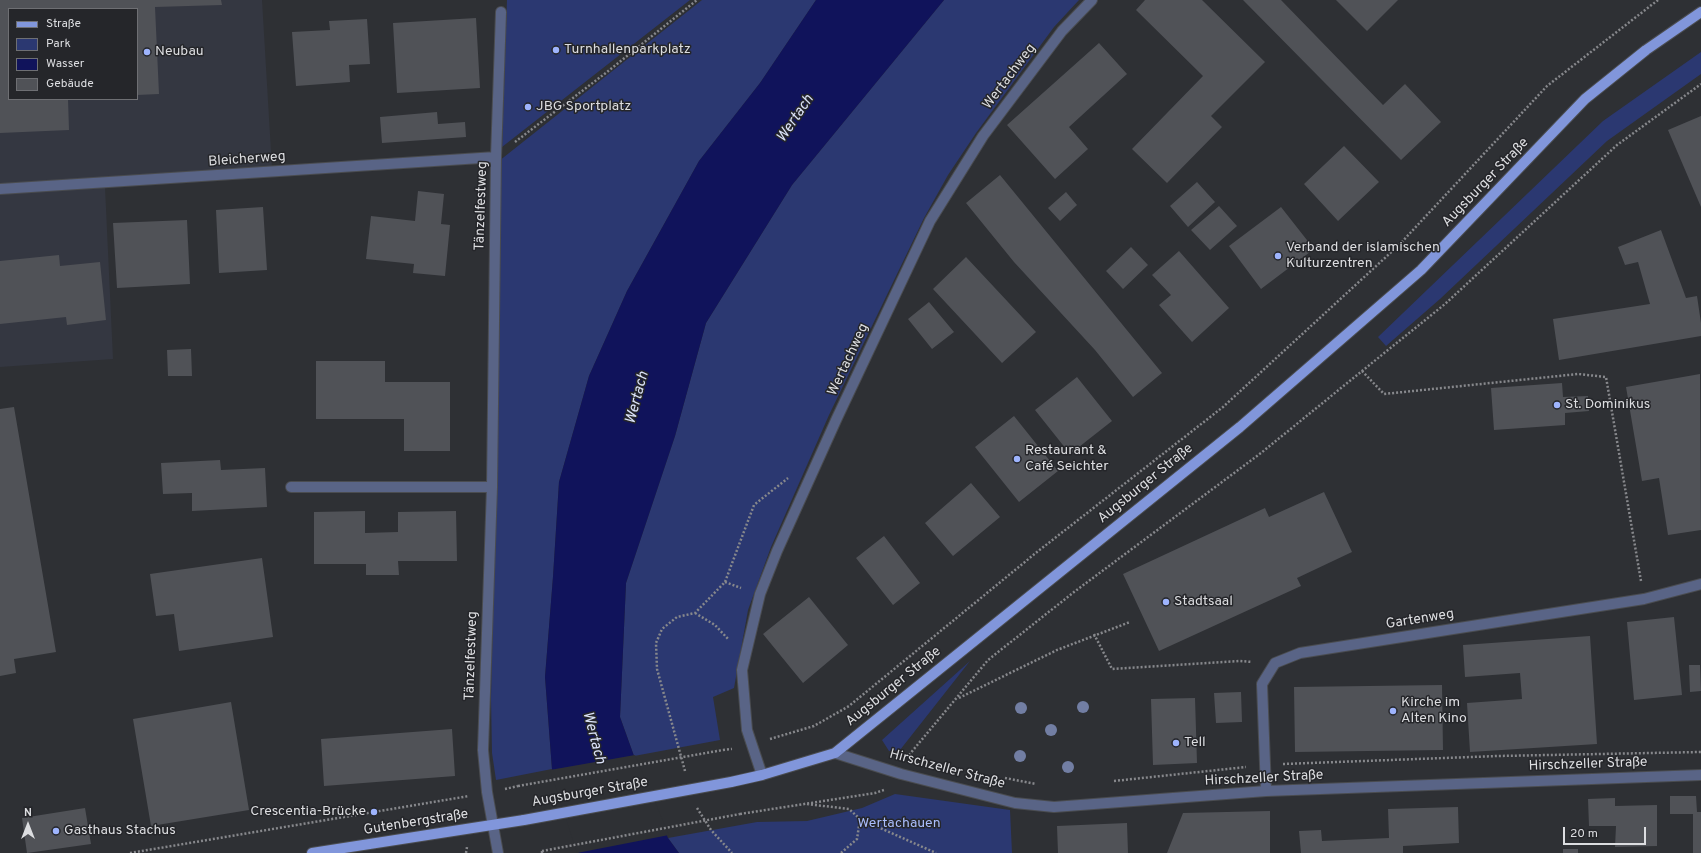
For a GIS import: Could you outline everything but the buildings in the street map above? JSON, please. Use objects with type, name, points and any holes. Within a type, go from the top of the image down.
[{"type":"main road","name":"Augsburger Straße","points":[[524,820],[731,782],[762,775],[835,753],[1240,427],[1421,270],[1585,99],[1646,50],[1701,12]]},
{"type":"main road","name":"Gutenbergstraße","points":[[312,853],[524,820]]},
{"type":"street","name":"Wertachweg","points":[[762,775],[748,730],[742,670],[760,594],[777,551],[837,418],[930,221],[983,136],[1062,31],[1092,0]]},
{"type":"street","points":[[496,157],[501,12]]},
{"type":"street","name":"Bleicherweg","points":[[0,189],[496,157]]},
{"type":"street","name":"Tänzelfestweg","points":[[496,157],[492,487],[483,750],[487,792],[498,853]]},
{"type":"street","points":[[291,487],[492,487]]},
{"type":"street","name":"Gartenweg","points":[[1275,664],[1300,653],[1644,599],[1701,584]]},
{"type":"street","points":[[1266,792],[1262,684],[1275,664]]},
{"type":"street","name":"Hirschzeller Straße","points":[[835,753],[901,774],[1015,803],[1054,807],[1266,792],[1701,775]]},
{"type":"path","name":"Tänzelfestweg","points":[[496,157],[697,0]]},
{"type":"path","points":[[752,744],[814,726],[849,706],[1037,552],[1223,407],[1399,244],[1547,86],[1658,0]]},
{"type":"path","points":[[914,759],[907,757],[988,660],[1074,592],[1261,453],[1445,304],[1617,145],[1701,84]]},
{"type":"path","points":[[1362,371],[1384,394],[1578,374],[1606,377],[1644,599]]},
{"type":"path","points":[[686,773],[657,670],[656,643],[662,629],[676,617],[695,613],[724,582]]},
{"type":"path","points":[[695,613],[715,625],[733,644],[742,670]]},
{"type":"path","points":[[956,699],[1057,650],[1094,634],[1130,622]]},
{"type":"path","points":[[1094,634],[1112,669],[1240,661],[1275,664]]},
{"type":"path","points":[[518,786],[723,750]]},
{"type":"path","points":[[1109,781],[1265,765],[1490,757],[1701,752]]},
{"type":"path","points":[[542,852],[740,814],[875,793],[895,786],[901,774]]},
{"type":"path","points":[[998,777],[1037,784]]},
{"type":"path","points":[[130,853],[472,795]]},
{"type":"path","points":[[696,804],[698,811],[711,830],[732,853]]},
{"type":"path","points":[[803,804],[849,809],[860,819],[936,853]]},
{"type":"path","points":[[841,853],[857,839],[860,819]]},
{"type":"shaded area","points":[[0,0],[262,0],[272,168],[0,185]]},
{"type":"shaded area","points":[[105,187],[113,359],[0,367],[0,193]]},
{"type":"green space","name":"JBG Sportplatz","points":[[507,0],[690,0],[502,147]]},
{"type":"green space","points":[[702,0],[816,0],[760,83],[699,161],[627,291],[589,376],[559,482],[545,677],[552,769],[496,780],[492,753],[491,698],[496,485],[499,161]]},
{"type":"green space","points":[[944,0],[1079,0],[1054,27],[976,133],[948,175],[924,218],[829,415],[771,547],[748,610],[734,688],[713,697],[720,740],[634,756],[620,717],[626,583],[675,436],[706,323],[792,185]]},
{"type":"green space","points":[[1701,52],[1701,74],[1607,141],[1440,299],[1386,346],[1378,337],[1603,121]]},
{"type":"green space","points":[[970,661],[900,750],[889,751],[882,740]]},
{"type":"green space","name":"Wertachauen","points":[[895,794],[1010,810],[1012,853],[679,853],[668,838],[757,822],[807,821],[862,808]]},
{"type":"water","name":"Wertach","points":[[816,0],[944,0],[792,185],[706,323],[675,436],[626,583],[620,717],[634,756],[668,838],[679,853],[579,853],[552,769],[545,677],[559,482],[589,376],[627,291],[699,161],[760,83]]},
{"type":"pier","points":[[635,755],[669,835],[577,853],[550,770]]},
{"type":"place","name":"Turnhallenparkplatz","points":[[556,50]]},
{"type":"place","name":"Neubau","points":[[147,52]]},
{"type":"place","name":"JBG Sportplatz","points":[[528,107]]},
{"type":"place","name":"Verband der islamischen Kulturzentren","points":[[1278,256]]},
{"type":"place","name":"St. Dominikus","points":[[1557,405]]},
{"type":"place","name":"Restaurant & Café Seichter","points":[[1017,459]]},
{"type":"place","name":"Stadtsaal","points":[[1166,602]]},
{"type":"place","name":"Kirche im Alten Kino","points":[[1393,711]]},
{"type":"place","name":"Tell","points":[[1176,743]]},
{"type":"place","name":"Crescentia-Brücke","points":[[374,812]]},
{"type":"place","name":"Gasthaus Stachus","points":[[56,831]]}]
